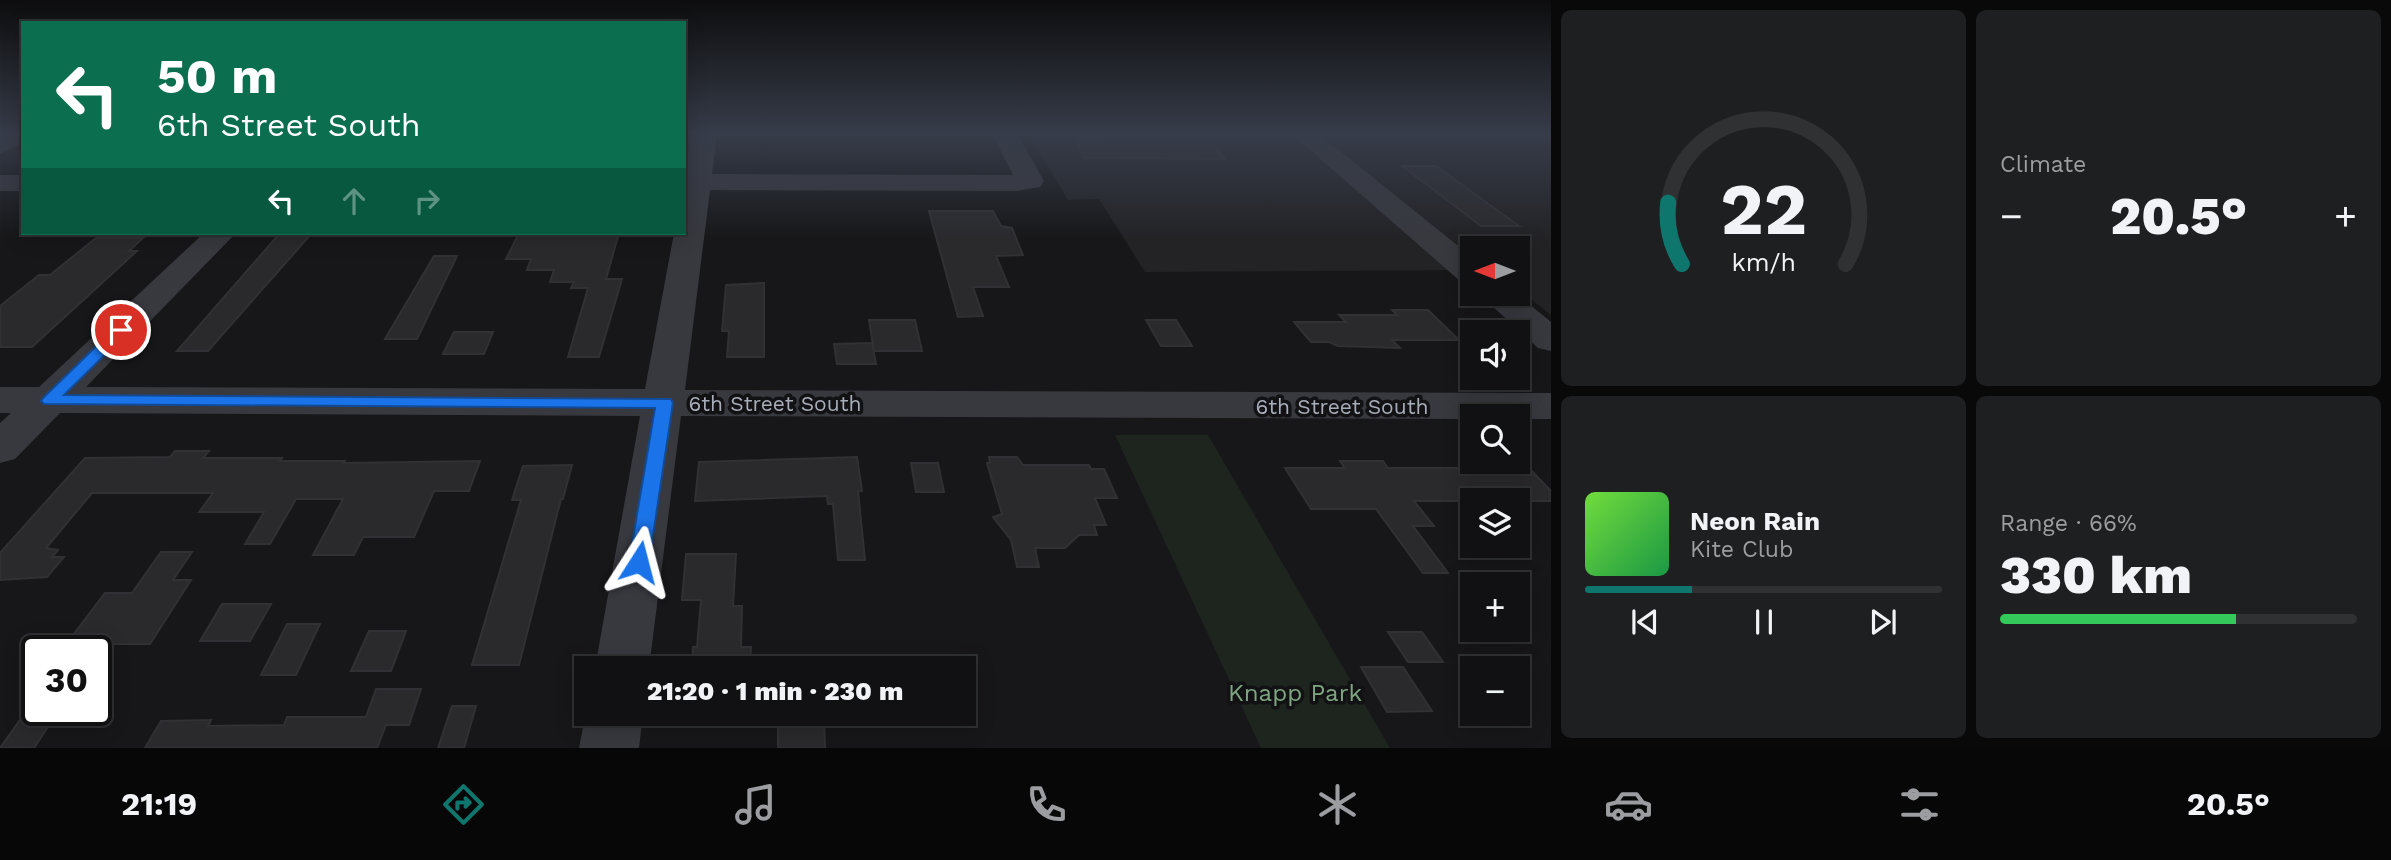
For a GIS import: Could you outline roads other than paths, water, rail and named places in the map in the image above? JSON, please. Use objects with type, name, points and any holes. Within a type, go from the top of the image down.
[{"type":"street","points":[[686,217],[690,182],[1030,181],[1024,170]]},
{"type":"street","points":[[1347,170],[1460,264]]},
{"type":"street","points":[[0,183],[21,183]]},
{"type":"street","points":[[0,449],[219,235]]},
{"type":"street","points":[[623,656],[665,403],[684,235]]},
{"type":"street","points":[[1510,306],[1551,340]]},
{"type":"street","name":"6th Street South","points":[[0,400],[1551,406]]},
{"type":"street","points":[[608,748],[612,726]]},
{"type":"park label","name":"Knapp Park","points":[[1295,693]]}]
